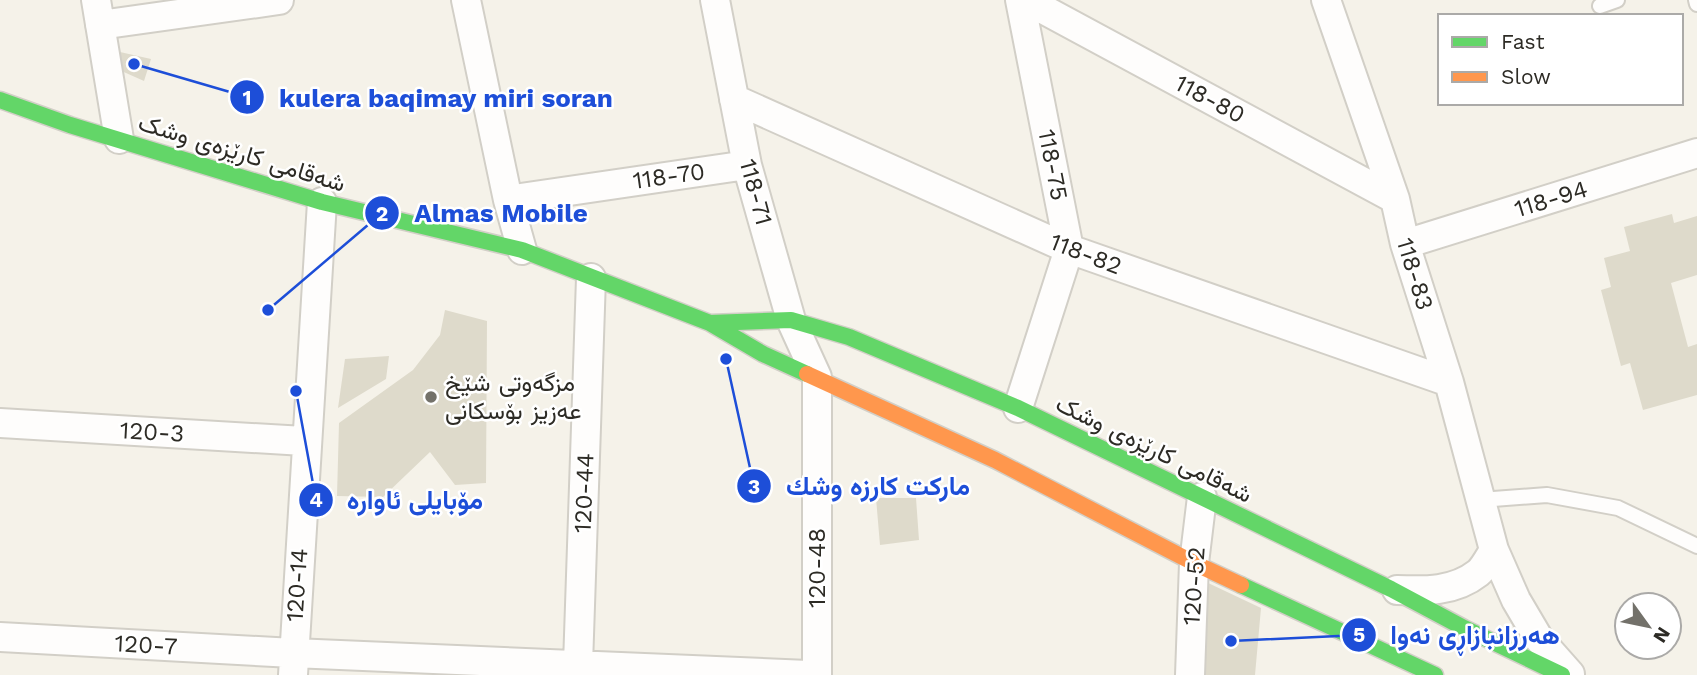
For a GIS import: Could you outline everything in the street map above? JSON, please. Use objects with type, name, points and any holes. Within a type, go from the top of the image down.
[{"type":"main road","name":"شەقامی کارێزەی وشک","points":[[0,100],[69,125],[322,202],[522,250],[710,323],[763,354],[995,460],[1194,563],[1435,675]]},
{"type":"main road","name":"شەقامی کارێزەی وشک","points":[[710,323],[791,320],[849,337],[1018,408],[1562,675]]},
{"type":"street","points":[[119,139],[98,13],[279,0]]},
{"type":"street","points":[[466,0],[508,200],[522,250]]},
{"type":"street","name":"118-71","points":[[715,0],[747,164],[791,320],[817,377]]},
{"type":"street","name":"118-75","points":[[1018,408],[1069,249],[1020,0]]},
{"type":"street","name":"118-80","points":[[1026,0],[1395,199]]},
{"type":"street","name":"118-83","points":[[1326,0],[1395,199],[1405,244],[1449,382],[1494,550],[1516,600],[1539,639],[1571,675]]},
{"type":"street","name":"118-82","points":[[734,99],[1069,249],[1449,382]]},
{"type":"street","name":"118-94","points":[[1405,244],[1697,153]]},
{"type":"street","name":"118-70","points":[[508,200],[747,164]]},
{"type":"street","points":[[293,664],[304,441],[322,202]]},
{"type":"street","name":"120-14","points":[[293,664],[322,202]]},
{"type":"street","name":"120-44","points":[[578,665],[591,278]]},
{"type":"street","name":"120-48","points":[[817,377],[817,675]]},
{"type":"street","name":"120-3","points":[[0,423],[304,441]]},
{"type":"street","name":"120-52","points":[[1190,675],[1194,563],[1202,498]]},
{"type":"street","points":[[1391,589],[1425,591],[1454,587],[1479,572],[1494,550]]},
{"type":"street","name":"120-7","points":[[0,637],[293,664],[578,665],[807,675]]},
{"type":"lane","points":[[1600,6],[1617,0]]},
{"type":"lane","points":[[1480,500],[1547,495],[1618,508],[1697,546]]},
{"type":"building","points":[[120,52],[151,59],[144,81],[117,69]]},
{"type":"building","points":[[1672,214],[1674,223],[1697,216],[1697,275],[1671,283],[1688,347],[1697,344],[1697,395],[1643,410],[1630,363],[1621,366],[1601,290],[1611,287],[1604,258],[1630,251],[1624,227]]},
{"type":"building","name":"مزگەوتی شێخ عەزیز بۆسکانی","points":[[445,310],[487,321],[486,483],[455,485],[430,452],[383,497],[337,496],[339,423],[413,370],[440,335]]},
{"type":"building","points":[[389,356],[386,379],[338,408],[345,359]]},
{"type":"building","points":[[876,498],[916,498],[919,540],[880,545]]},
{"type":"building","points":[[1206,582],[1261,608],[1255,675],[1203,675]]},
{"type":"traffic: fast","points":[[0,100],[70,125],[322,202],[522,250],[710,323],[763,354],[807,374]]},
{"type":"traffic: fast","points":[[710,323],[791,320],[849,337],[1018,408],[1562,675]]},
{"type":"traffic: fast","points":[[1241,585],[1435,675]]},
{"type":"traffic: slow","points":[[807,374],[995,460],[1241,585]]},
{"type":"place","name":"kulera baqimay miri soran","points":[[134,64]]},
{"type":"place","name":"Almas Mobile","points":[[268,310]]},
{"type":"place","name":"ماركت كارزه وشك","points":[[726,359]]},
{"type":"place","name":"مۆبایلی ئاوارە","points":[[296,391]]},
{"type":"place","name":"مزگەوتی شێخ عەزیز بۆسکانی","points":[[431,397]]},
{"type":"place","name":"هەرزانبازاڕی نەوا","points":[[1231,641]]}]
